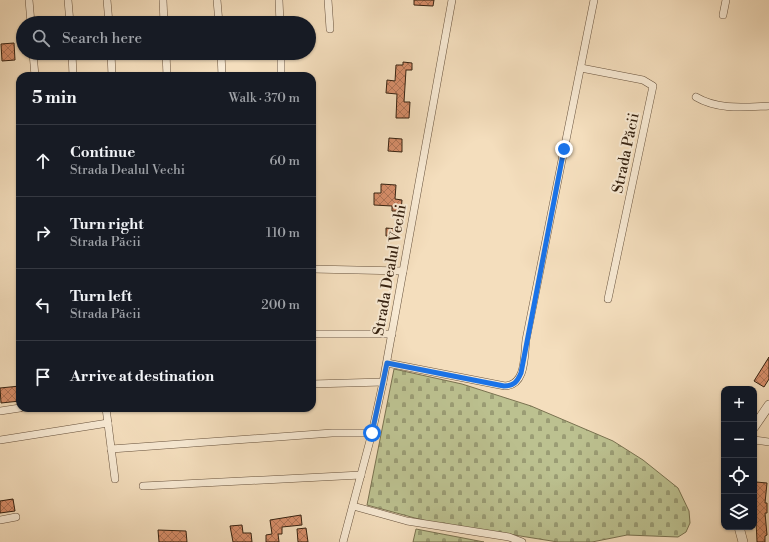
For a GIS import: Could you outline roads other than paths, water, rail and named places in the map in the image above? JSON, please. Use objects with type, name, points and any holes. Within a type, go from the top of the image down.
[{"type":"street","points":[[29,0],[30,16]]},
{"type":"street","points":[[68,0],[69,16]]},
{"type":"street","points":[[107,0],[108,16]]},
{"type":"street","points":[[163,0],[164,16]]},
{"type":"street","points":[[217,0],[218,16]]},
{"type":"street","points":[[278,0],[279,16]]},
{"type":"street","points":[[328,0],[330,29]]},
{"type":"street","name":"Strada Dealul Vechi","points":[[343,542],[372,433],[387,363],[452,0]]},
{"type":"street","points":[[387,363],[504,386],[512,386],[518,382],[594,0]]},
{"type":"street","points":[[723,15],[726,0]]},
{"type":"street","points":[[34,60],[35,72]]},
{"type":"street","points":[[72,60],[73,72]]},
{"type":"street","points":[[111,60],[112,72]]},
{"type":"street","points":[[166,60],[167,72]]},
{"type":"street","points":[[221,60],[222,72]]},
{"type":"street","points":[[281,60],[281,72]]},
{"type":"street","name":"Strada Păcii","points":[[581,68],[643,80],[653,86],[608,299]]},
{"type":"street","points":[[696,97],[717,106],[769,106]]},
{"type":"street","points":[[316,269],[403,271]]},
{"type":"street","points":[[316,334],[392,334]]},
{"type":"street","points":[[316,384],[383,382]]},
{"type":"street","points":[[757,423],[769,405]]},
{"type":"street","points":[[0,411],[16,409]]},
{"type":"street","points":[[107,412],[115,478]]},
{"type":"street","points":[[0,440],[108,423]]},
{"type":"street","points":[[111,449],[332,433],[372,433]]},
{"type":"street","points":[[757,440],[769,442]]},
{"type":"street","points":[[143,486],[361,475]]},
{"type":"street","points":[[352,506],[407,521],[509,538],[522,542]]},
{"type":"street","points":[[0,520],[16,517]]},
{"type":"street","points":[[740,530],[744,542]]}]
